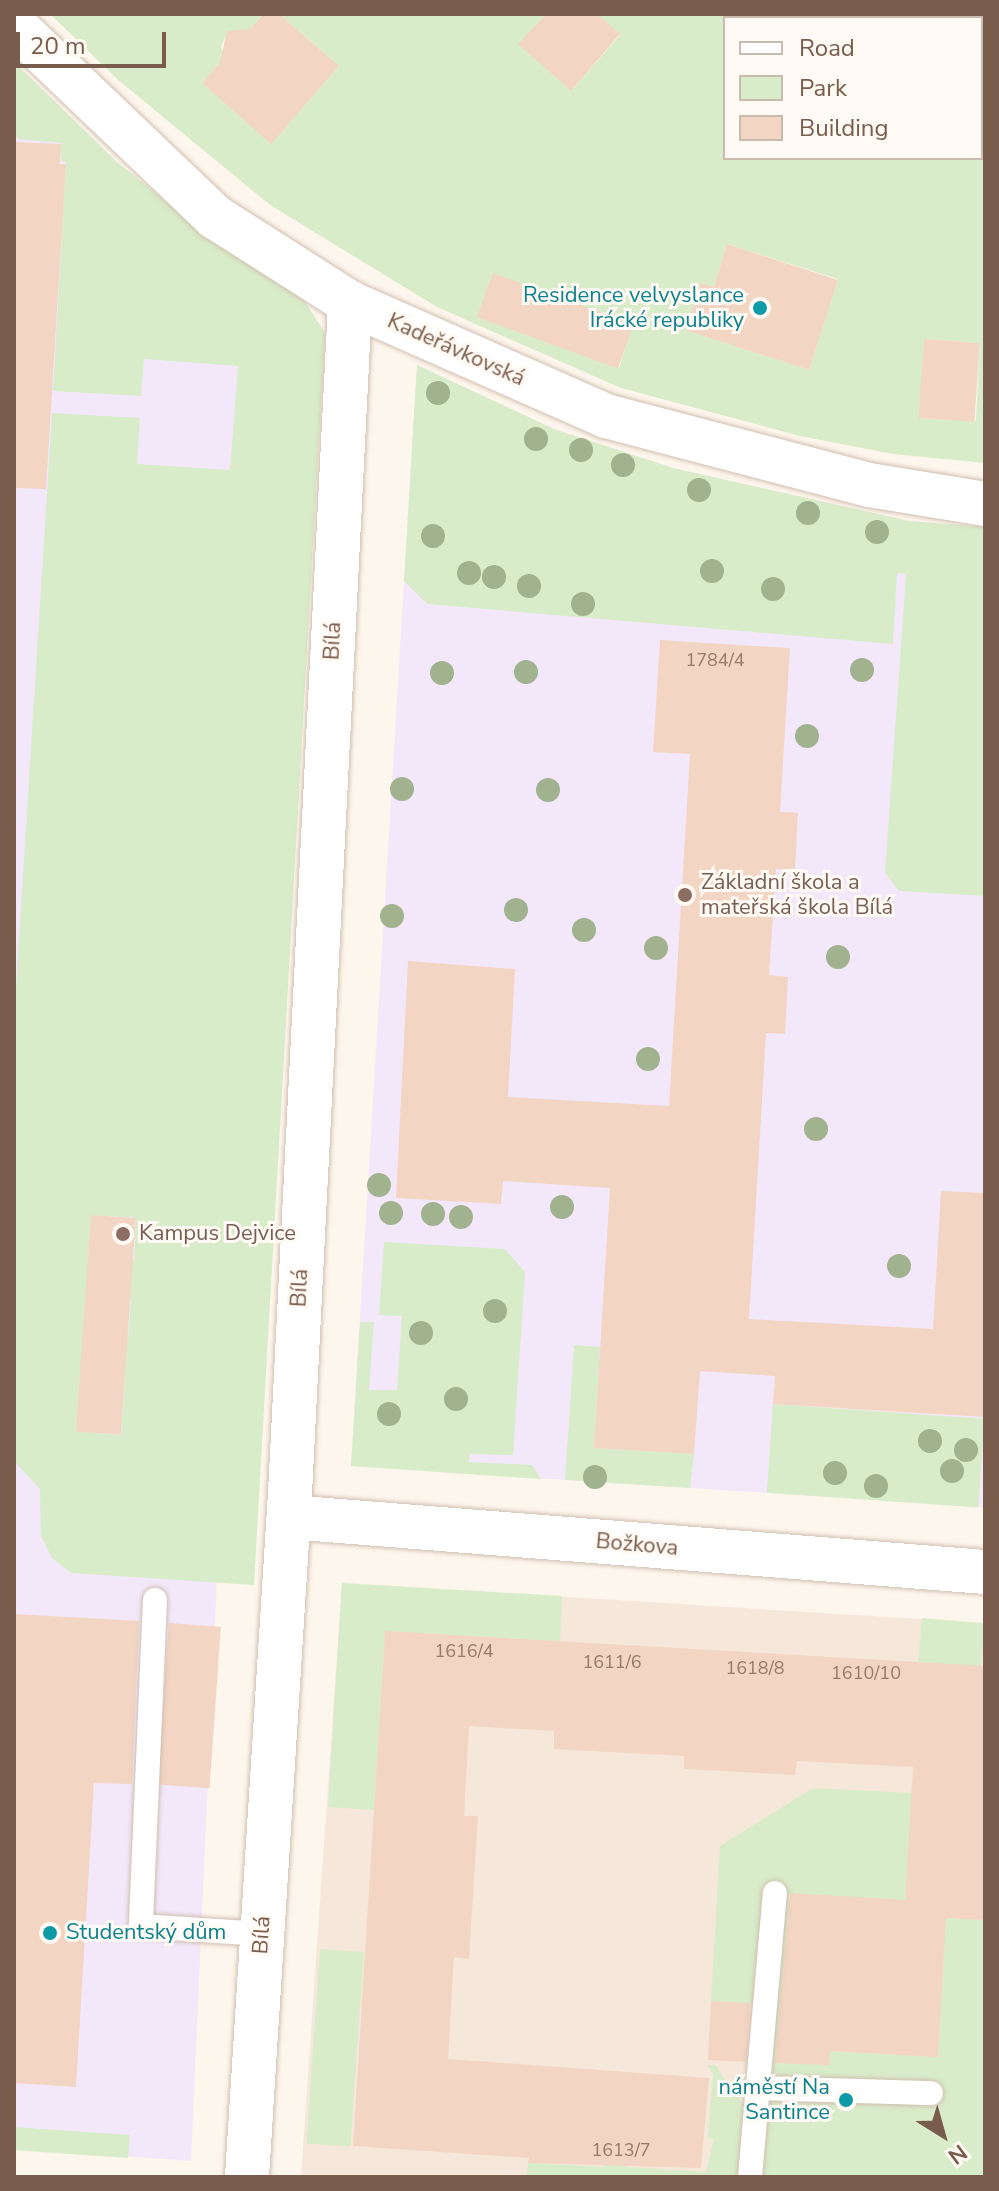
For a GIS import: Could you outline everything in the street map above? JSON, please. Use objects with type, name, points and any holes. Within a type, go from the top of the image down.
[{"type":"street","name":"Kadeřávkovská","points":[[14,25],[215,217],[350,303],[606,416],[869,485],[985,504]]},
{"type":"street","name":"Bílá","points":[[247,2177],[289,1517],[350,303]]},
{"type":"street","name":"Božkova","points":[[289,1517],[985,1572]]},
{"type":"lane","points":[[155,1600],[141,1926],[262,1934]]},
{"type":"lane","points":[[750,2177],[775,1893]]},
{"type":"lane","points":[[760,2088],[931,2093]]},
{"type":"shaded area","name":"Kampus Dejvice","points":[[14,71],[273,321],[191,2161],[14,2148]]},
{"type":"shaded area","name":"Základní škola a mateřská škola Bílá","points":[[417,365],[554,429],[673,468],[909,521],[985,527],[985,1507],[351,1466]]},
{"type":"shaded area","points":[[342,1583],[985,1623],[985,2062],[830,2051],[829,2065],[774,2177],[301,2177]]},
{"type":"green space","points":[[50,14],[264,14],[247,32],[227,34],[221,46],[225,58],[202,83],[271,143],[339,66],[279,14],[546,14],[519,44],[571,91],[620,35],[597,14],[985,14],[985,463],[893,454],[800,436],[621,388],[437,307],[270,205],[117,79]],"holes":[[[727,244],[838,279],[809,370],[686,330],[701,283],[714,287]],[[493,274],[633,324],[619,368],[479,318]],[[924,339],[980,343],[976,421],[920,418]]]},
{"type":"green space","name":"Kampus Dejvice","points":[[14,62],[118,163],[206,233],[300,294],[325,333],[254,1585],[71,1573],[52,1558],[41,1536],[40,1489],[14,1461],[14,1019],[52,413],[140,418],[137,464],[230,470],[238,366],[144,359],[141,396],[53,391],[66,162],[61,161],[61,143],[18,139],[14,134]],"holes":[[[91,1215],[136,1218],[134,1261],[88,1257]],[[86,1295],[131,1299],[128,1340],[83,1337]],[[80,1374],[125,1377],[121,1435],[76,1431]]]},
{"type":"green space","points":[[417,365],[554,429],[673,468],[909,521],[985,527],[985,896],[899,891],[885,873],[906,574],[897,573],[893,644],[427,604],[404,581]]},
{"type":"green space","points":[[384,1242],[505,1249],[525,1272],[513,1455],[470,1454],[469,1462],[532,1465],[541,1479],[351,1466],[360,1322],[374,1322],[369,1390],[397,1390],[402,1316],[379,1315]]},
{"type":"green space","points":[[574,1345],[600,1347],[594,1448],[694,1454],[690,1488],[565,1480]]},
{"type":"green space","points":[[773,1404],[984,1419],[978,1508],[767,1493]]},
{"type":"green space","points":[[342,1583],[562,1596],[560,1641],[385,1631],[374,1810],[328,1807]]},
{"type":"green space","points":[[922,1618],[985,1623],[981,1667],[918,1662]]},
{"type":"green space","points":[[813,1788],[912,1793],[904,1915],[838,1896],[789,1894],[780,2062],[829,2065],[830,2051],[938,2057],[946,1918],[985,1920],[985,2177],[527,2177],[528,2163],[604,2167],[604,2162],[626,2163],[626,2167],[706,2172],[714,2139],[708,2138],[713,2075],[708,2065],[715,2065],[749,2112],[760,2004],[711,2001],[720,1846]]},
{"type":"green space","points":[[320,1949],[364,1952],[350,2147],[306,2144]]},
{"type":"green space","points":[[14,2127],[130,2135],[128,2158],[14,2150]]},
{"type":"building","points":[[264,14],[279,14],[339,66],[271,144],[202,83],[220,63],[227,31],[250,29]]},
{"type":"building","points":[[546,14],[597,14],[620,34],[571,91],[518,44]]},
{"type":"building","points":[[14,142],[61,144],[60,164],[66,164],[46,489],[14,488]]},
{"type":"building","name":"Residence velvyslance Irácké republiky","points":[[727,244],[838,280],[809,370],[685,330],[701,283],[714,287]]},
{"type":"building","points":[[493,273],[634,324],[618,368],[477,317]]},
{"type":"building","points":[[924,339],[980,343],[974,422],[918,418]]},
{"type":"building","points":[[660,640],[790,648],[780,812],[798,813],[795,870],[776,869],[769,975],[788,977],[785,1034],[766,1033],[749,1319],[933,1329],[941,1191],[985,1193],[985,1417],[773,1404],[775,1376],[700,1371],[694,1454],[594,1448],[610,1188],[503,1181],[501,1204],[396,1198],[408,961],[515,969],[508,1097],[669,1106],[690,754],[653,752]]},
{"type":"building","points":[[91,1215],[136,1218],[121,1435],[76,1431]]},
{"type":"building","name":"Studentský dům","points":[[14,1614],[139,1621],[132,1784],[94,1783],[76,2087],[14,2083]]},
{"type":"building","points":[[169,1623],[221,1627],[210,1788],[158,1785]]},
{"type":"building","points":[[385,1631],[985,1666],[985,1920],[946,1918],[938,2057],[830,2051],[829,2065],[775,2063],[790,1893],[905,1900],[913,1767],[797,1761],[795,1775],[684,1769],[684,1756],[554,1749],[554,1731],[469,1726],[464,1816],[478,1816],[469,1959],[454,1957],[448,2059],[709,2078],[701,2168],[528,2163],[529,2158],[353,2146]]},
{"type":"building","points":[[711,2001],[750,2003],[747,2062],[708,2060]]},
{"type":"place","name":"Residence velvyslance Irácké republiky","points":[[760,308]]},
{"type":"place","name":"Základní škola a mateřská škola Bílá","points":[[685,895]]},
{"type":"place","name":"Kampus Dejvice","points":[[123,1234]]},
{"type":"place","name":"Studentský dům","points":[[50,1933]]},
{"type":"place","name":"náměstí Na Santince","points":[[846,2100]]}]
